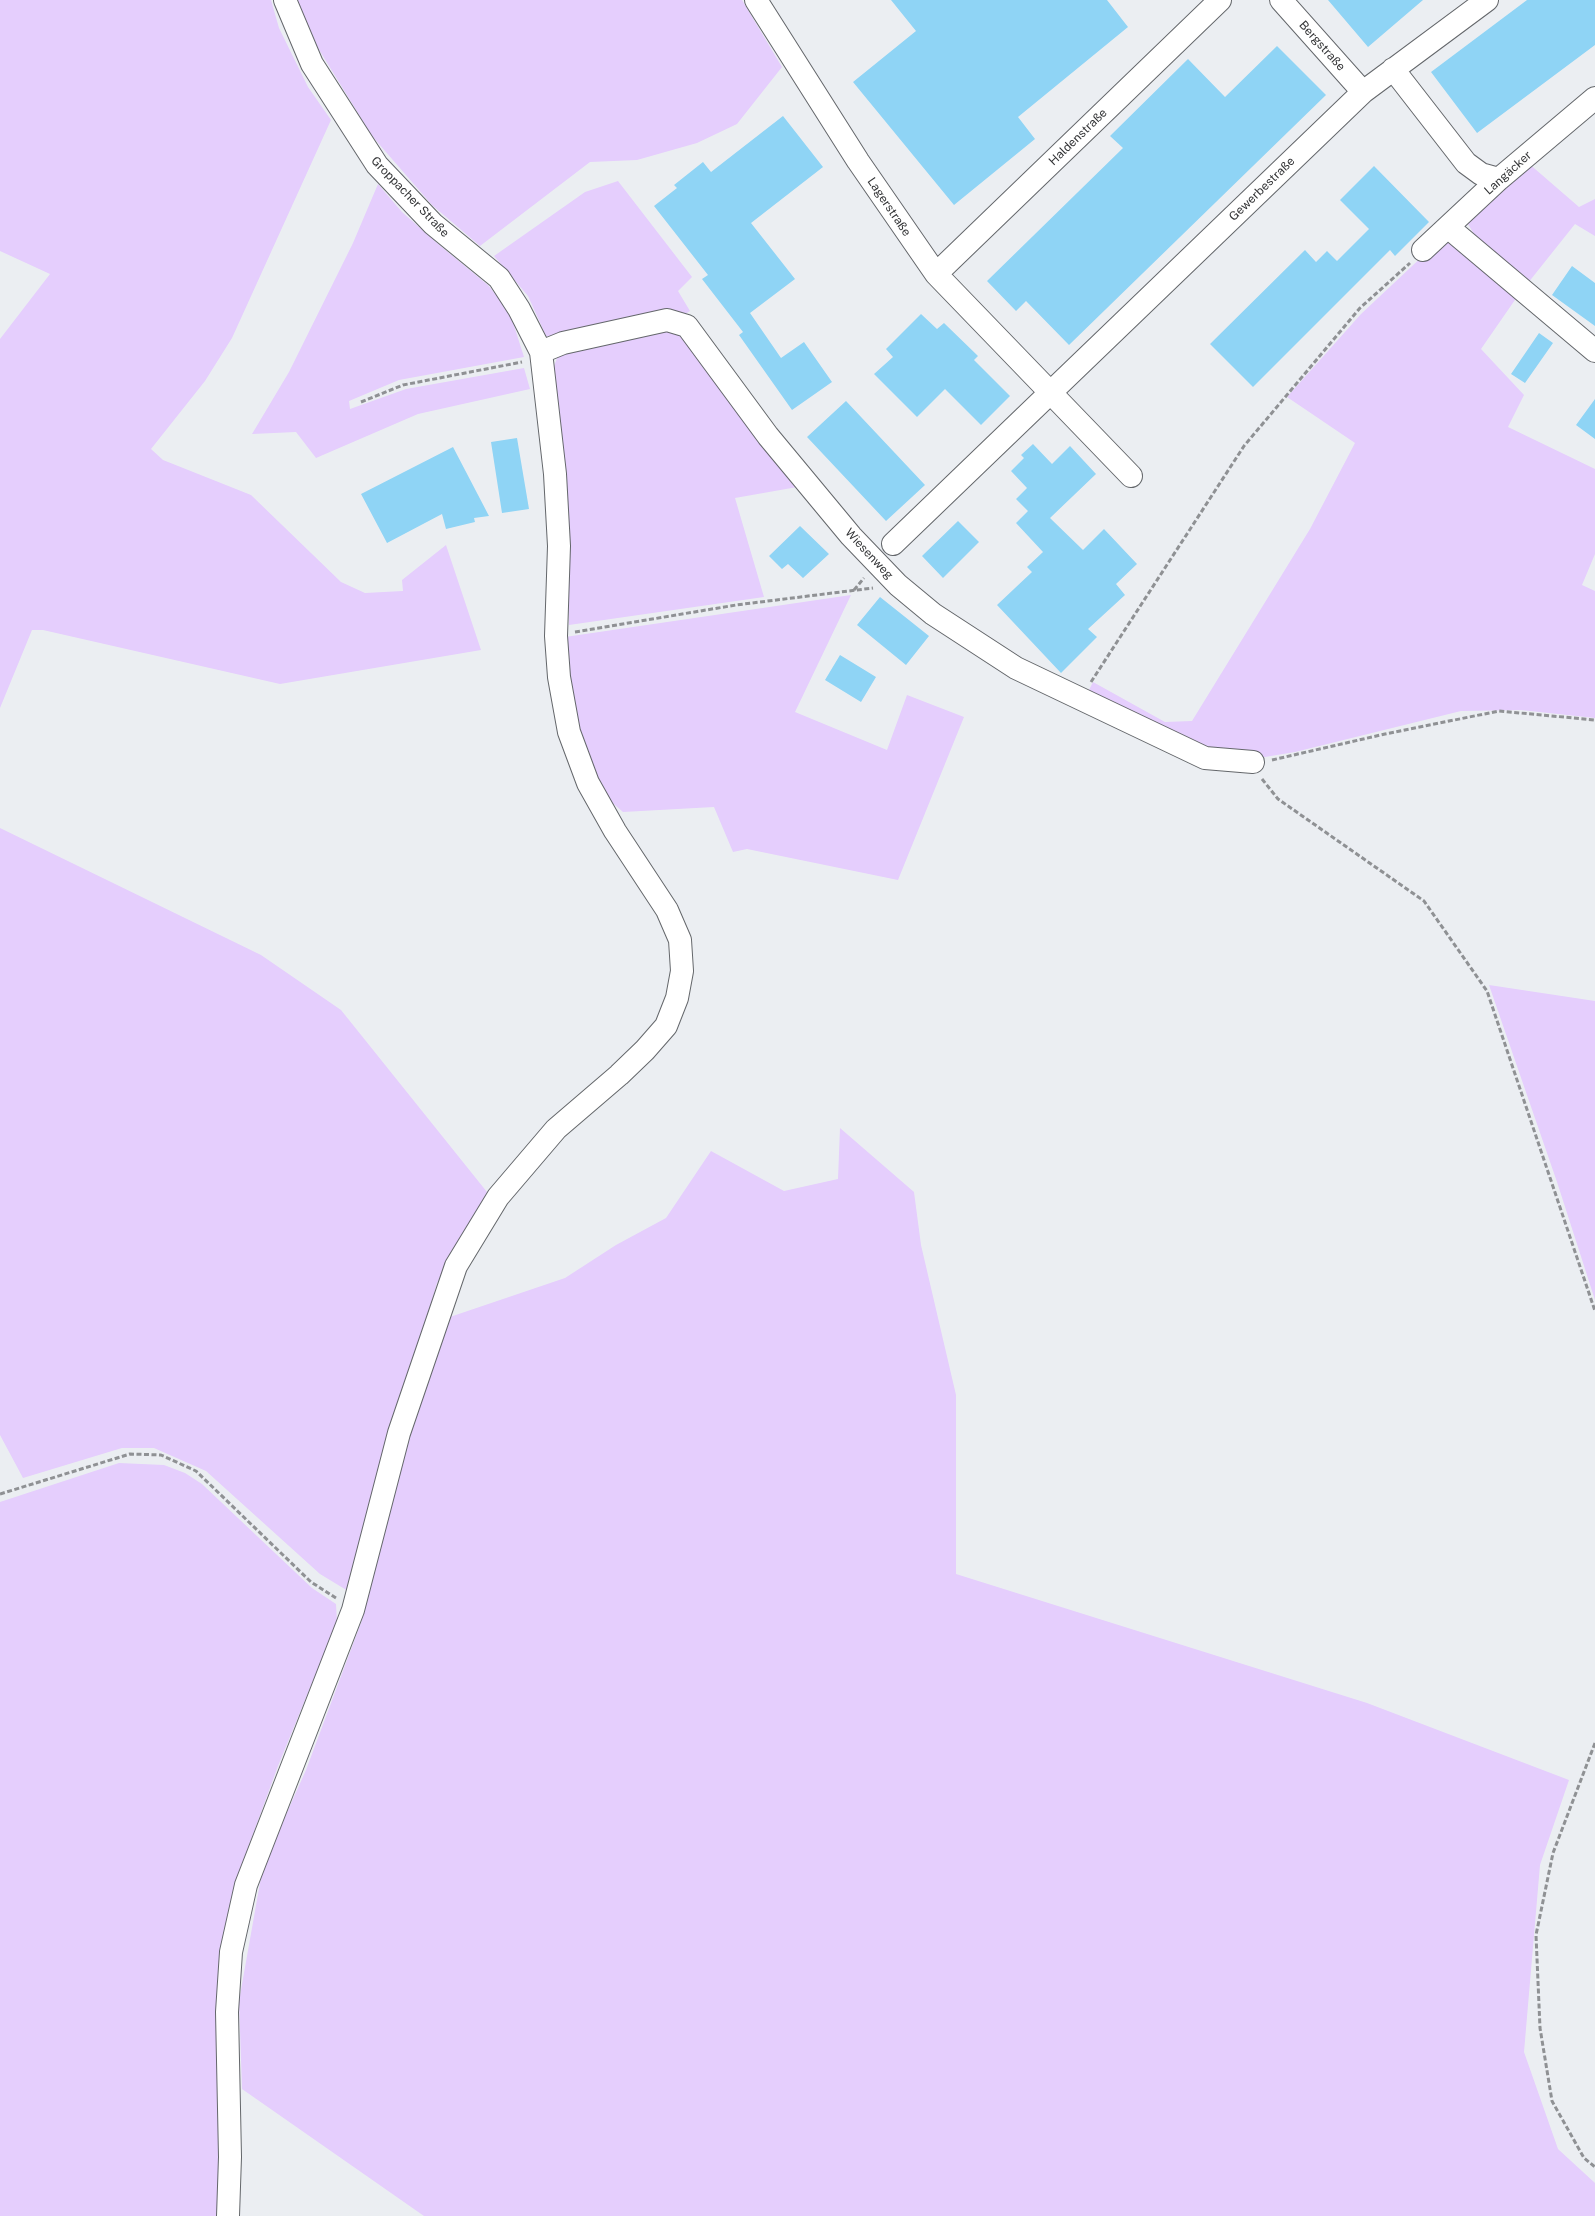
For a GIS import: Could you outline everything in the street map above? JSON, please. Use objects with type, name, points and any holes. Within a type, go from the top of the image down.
[{"type":"street","name":"Groppacher Straße","points":[[228,2216],[230,2157],[227,2012],[231,1952],[246,1885],[353,1610],[399,1433],[456,1266],[498,1196],[556,1129],[619,1075],[666,1026],[677,998],[682,972],[680,940],[667,910],[615,831],[588,783],[569,732],[559,677],[556,636],[559,546],[555,474],[541,355],[520,308],[499,278],[433,224],[377,165],[312,64],[285,0]]},
{"type":"street","name":"Lagerstraße","points":[[756,0],[858,162],[936,274],[1048,393],[1131,476]]},
{"type":"street","name":"Haldenstraße","points":[[936,274],[1220,0]]},
{"type":"street","name":"Bergstraße","points":[[1281,0],[1363,92]]},
{"type":"street","name":"Gewerbestraße","points":[[1048,393],[1363,92],[1487,0]]},
{"type":"street","points":[[1393,69],[1466,163],[1481,174],[1499,179]]},
{"type":"street","name":"Langäcker","points":[[1423,250],[1449,228],[1499,179],[1595,98]]},
{"type":"street","points":[[1449,228],[1595,351]]},
{"type":"street","name":"Wiesenweg","points":[[541,355],[563,343],[667,320],[687,326],[768,436],[851,536],[898,585],[933,614],[1016,668],[1205,758],[1253,762]]},
{"type":"street","points":[[893,544],[1048,393]]},
{"type":"path","points":[[1076,698],[1088,686],[1244,446],[1360,308],[1423,250]]},
{"type":"path","points":[[360,402],[403,385],[541,355]]},
{"type":"path","points":[[556,636],[736,605],[898,585]]},
{"type":"path","points":[[1595,720],[1499,711],[1385,734],[1280,760],[1253,762],[1263,782],[1278,799],[1424,901],[1487,990],[1595,1311]]},
{"type":"path","points":[[0,1494],[130,1454],[161,1455],[196,1471],[311,1582],[353,1610]]},
{"type":"path","points":[[1595,1743],[1553,1853],[1536,1935],[1540,2028],[1552,2101],[1584,2158],[1595,2167]]},
{"type":"shaded area","points":[[0,0],[271,0],[279,28],[308,87],[331,120],[232,338],[205,381],[151,449],[163,460],[251,495],[341,582],[365,593],[403,591],[402,580],[446,545],[481,650],[280,684],[43,630],[32,630],[0,708],[0,339],[50,274],[0,251]]},
{"type":"shaded area","points":[[297,0],[742,0],[782,67],[737,124],[697,143],[637,160],[590,162],[480,246],[432,205],[372,136],[318,48]]},
{"type":"shaded area","points":[[1527,162],[1579,207],[1595,199],[1595,236],[1575,224],[1524,288],[1483,249],[1468,224],[1473,210]]},
{"type":"shaded area","points":[[618,181],[692,277],[678,291],[690,311],[685,314],[664,312],[564,338],[546,336],[528,296],[494,256],[585,192]]},
{"type":"shaded area","points":[[378,184],[402,212],[489,286],[510,313],[524,357],[399,380],[349,401],[350,409],[406,389],[524,368],[530,389],[418,414],[316,458],[296,432],[252,434],[289,372],[353,243]]},
{"type":"shaded area","points":[[1443,237],[1517,297],[1481,349],[1524,395],[1508,427],[1595,469],[1595,554],[1582,585],[1595,591],[1595,718],[1521,710],[1461,711],[1295,752],[1259,758],[1208,755],[1085,698],[1093,682],[1165,722],[1192,721],[1310,529],[1355,443],[1287,397],[1361,314]]},
{"type":"shaded area","points":[[666,330],[688,333],[803,486],[735,498],[764,597],[569,625],[567,530],[554,366],[558,356]]},
{"type":"shaded area","points":[[851,595],[795,712],[887,750],[907,695],[964,717],[898,880],[747,849],[733,852],[714,807],[623,812],[608,799],[587,762],[567,669],[565,637]]},
{"type":"shaded area","points":[[0,828],[261,955],[341,1010],[487,1192],[437,1283],[348,1591],[320,1574],[206,1471],[154,1448],[122,1448],[23,1478],[0,1435]]},
{"type":"shaded area","points":[[1489,985],[1595,1001],[1595,1300],[1557,1182]]},
{"type":"shaded area","points":[[840,1128],[914,1192],[921,1245],[956,1395],[956,1574],[1367,1703],[1569,1780],[1540,1865],[1524,2052],[1558,2149],[1595,2183],[1595,2216],[424,2216],[242,2089],[239,2001],[263,1866],[306,1770],[362,1620],[394,1475],[444,1319],[565,1278],[616,1245],[666,1218],[711,1151],[784,1191],[838,1179]]},
{"type":"shaded area","points":[[119,1463],[164,1465],[185,1473],[202,1484],[312,1588],[336,1604],[337,1622],[278,1766],[237,1878],[218,2216],[0,2216],[0,1502]]},
{"type":"building","points":[[891,0],[1107,0],[1128,27],[1018,117],[1035,139],[954,205],[853,82],[916,31]]},
{"type":"building","points":[[1328,0],[1423,0],[1368,47]]},
{"type":"building","points":[[1527,0],[1595,0],[1595,45],[1477,133],[1431,72]]},
{"type":"building","points":[[1277,46],[1326,95],[1069,345],[1026,301],[1016,311],[987,281],[1123,148],[1110,136],[1188,59],[1225,97]]},
{"type":"building","points":[[783,116],[823,167],[751,223],[795,279],[750,313],[781,358],[804,342],[832,382],[792,410],[739,335],[743,332],[702,279],[708,275],[654,206],[677,188],[674,185],[703,162],[711,172]]},
{"type":"building","points":[[1374,166],[1429,222],[1395,256],[1390,250],[1253,387],[1210,344],[1305,250],[1316,262],[1327,251],[1337,261],[1369,229],[1340,200]]},
{"type":"building","points":[[1572,266],[1595,283],[1595,326],[1552,295]]},
{"type":"building","points":[[921,314],[937,329],[944,323],[978,356],[974,360],[1010,396],[981,425],[945,389],[917,417],[874,374],[893,357],[886,349]]},
{"type":"building","points":[[1539,333],[1553,343],[1525,383],[1511,374]]},
{"type":"building","points":[[1595,399],[1595,439],[1576,425]]},
{"type":"building","points":[[846,401],[925,485],[886,521],[807,437]]},
{"type":"building","points":[[517,438],[529,509],[502,513],[491,442]]},
{"type":"building","points":[[1033,444],[1052,464],[1070,446],[1096,474],[1050,518],[1083,550],[1104,529],[1137,564],[1116,584],[1125,595],[1088,629],[1097,637],[1061,673],[997,605],[1032,572],[1027,567],[1043,552],[1016,523],[1028,511],[1016,499],[1027,488],[1011,471],[1024,458],[1021,455]]},
{"type":"building","points":[[453,447],[489,516],[474,518],[475,522],[446,529],[442,514],[387,543],[361,494]]},
{"type":"building","points":[[958,521],[979,542],[943,578],[922,556]]},
{"type":"building","points":[[800,526],[829,554],[803,578],[788,564],[782,569],[769,556]]},
{"type":"building","points":[[880,597],[929,636],[906,665],[857,625]]},
{"type":"building","points":[[840,655],[876,677],[861,702],[825,680]]}]
